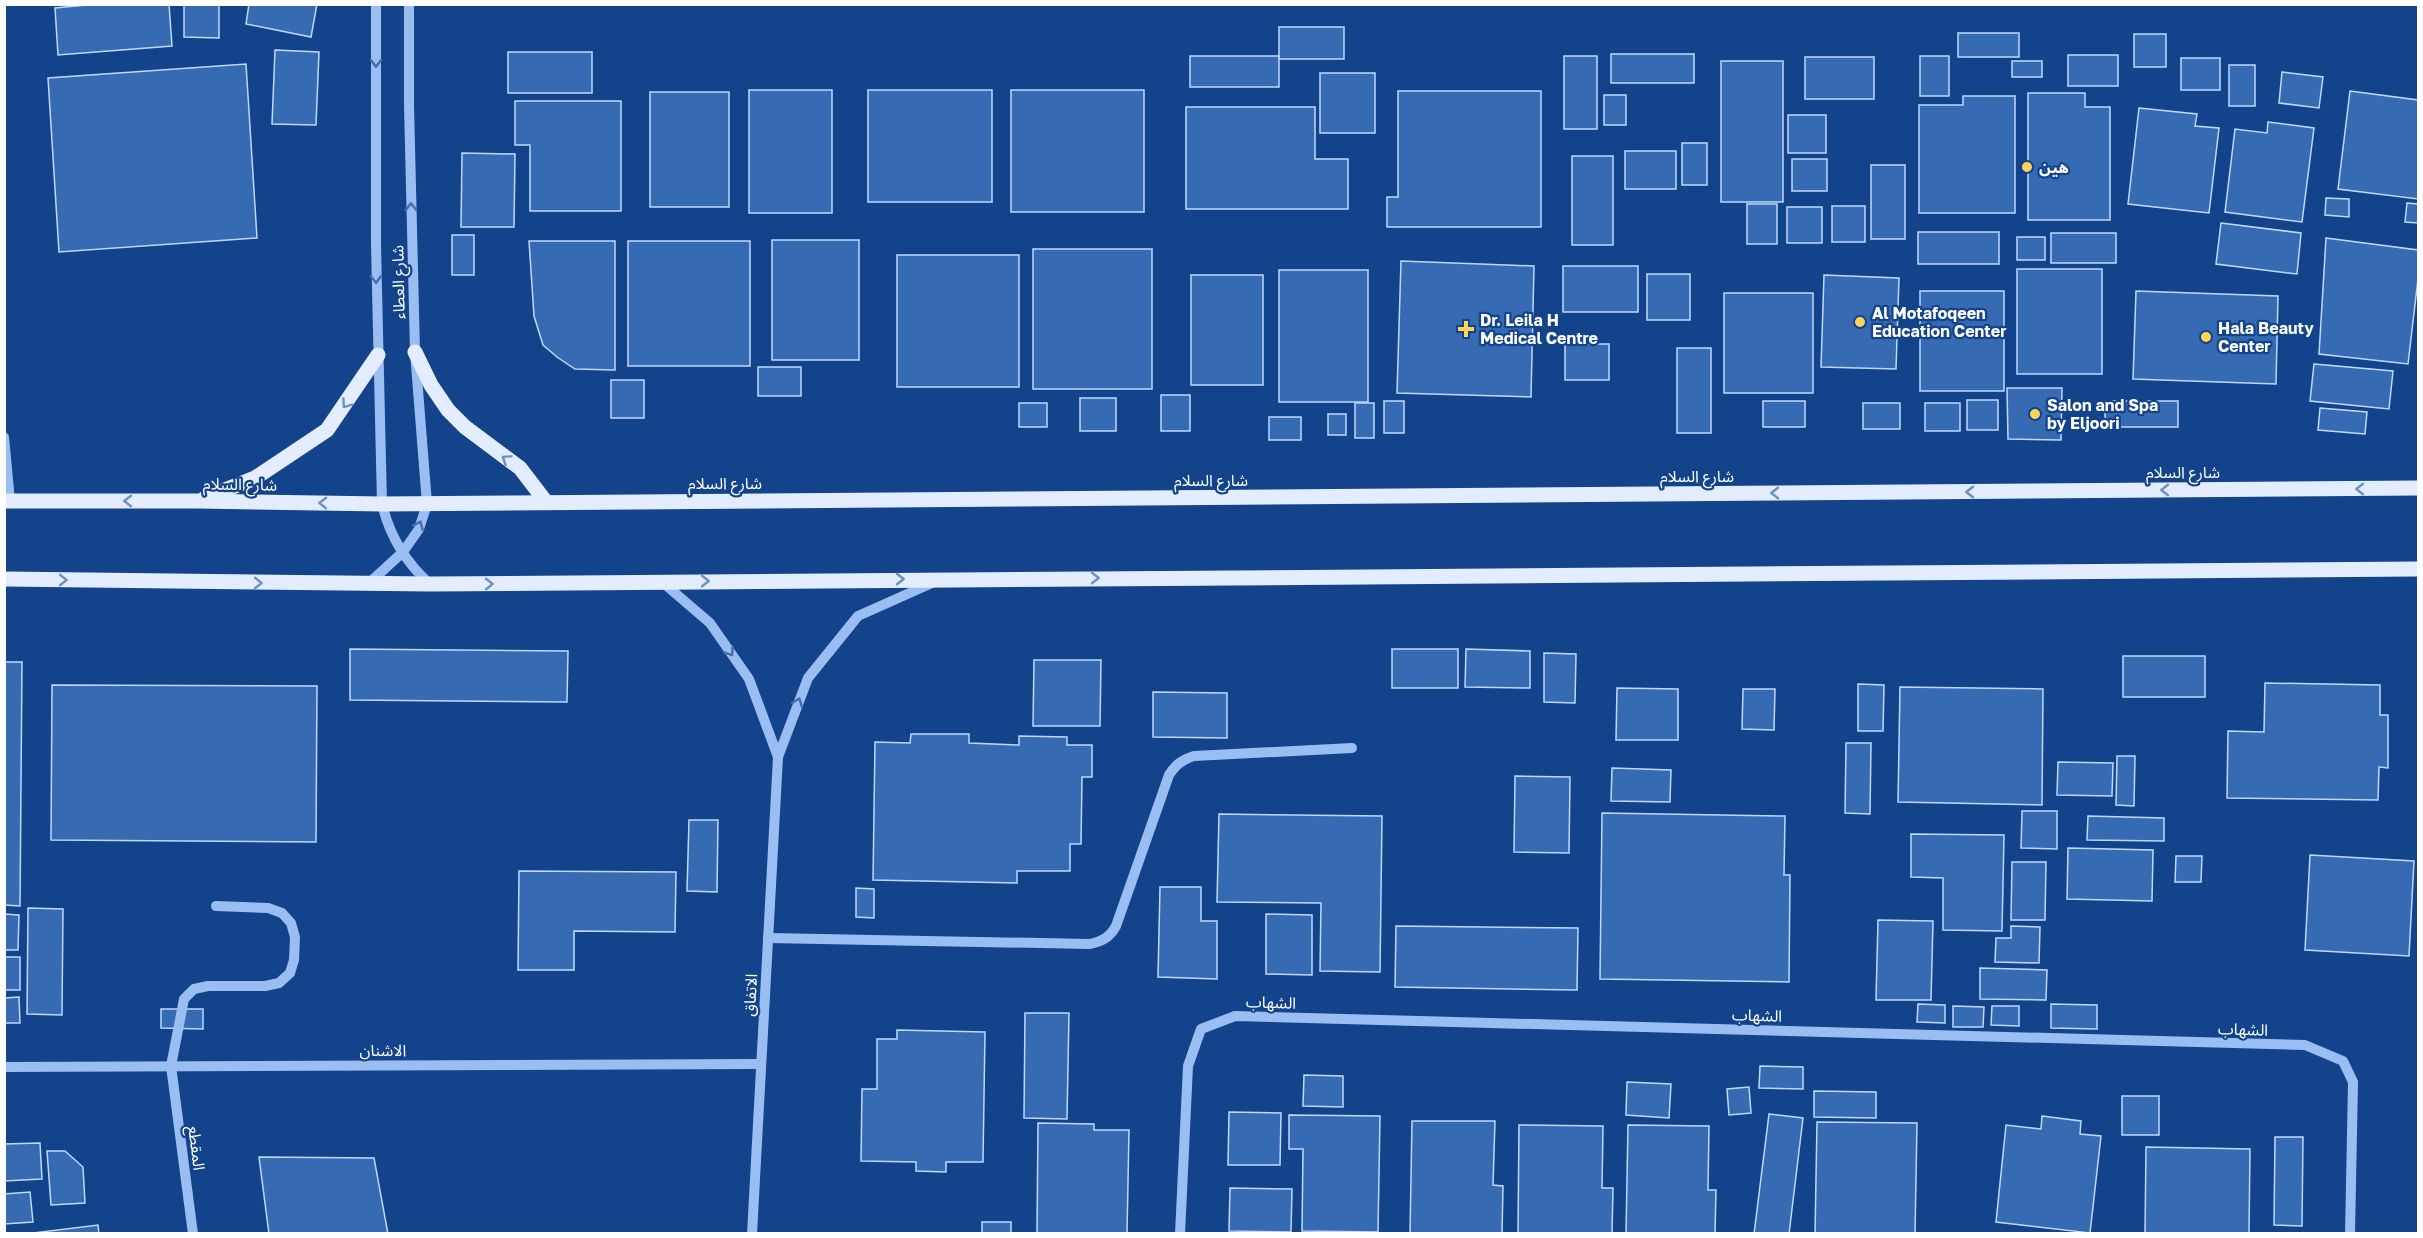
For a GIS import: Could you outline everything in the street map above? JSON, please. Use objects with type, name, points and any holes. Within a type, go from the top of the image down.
[{"type":"main road","points":[[415,352],[431,385],[448,410],[465,427],[520,468],[546,502]]},
{"type":"main road","points":[[197,501],[255,478],[327,430],[378,355]]},
{"type":"main road","name":"شارع السلام","points":[[8,501],[427,504],[2417,487]]},
{"type":"main road","points":[[4,579],[430,585],[661,581],[2418,569]]},
{"type":"street","name":"شارع العطاء","points":[[376,4],[375,139],[382,504],[388,530],[415,571],[430,585]]},
{"type":"street","name":"شارع العطاء","points":[[367,585],[403,552],[419,529],[427,504],[415,352],[409,117],[409,4]]},
{"type":"street","points":[[4,437],[8,501]]},
{"type":"street","name":"الاتفاق","points":[[752,1233],[778,757],[808,678],[858,616],[941,579]]},
{"type":"street","name":"الاتفاق","points":[[661,581],[710,623],[749,679],[778,757]]},
{"type":"street","points":[[768,938],[1090,944],[1101,942],[1111,935],[1116,926],[1169,775],[1184,759],[1194,756],[1352,748]]},
{"type":"street","name":"المقطع","points":[[193,1233],[171,1066],[184,999],[194,989],[208,986],[266,986],[279,983],[290,973],[294,960],[295,937],[291,923],[282,913],[268,908],[216,906]]},
{"type":"street","name":"الشهاب","points":[[1180,1233],[1188,1066],[1201,1029],[1235,1016],[2305,1046],[2343,1061],[2353,1082],[2350,1233]]},
{"type":"street","name":"الاشنان","points":[[4,1067],[761,1064]]},
{"type":"building","points":[[98,4],[169,4],[172,46],[58,55],[55,8]]},
{"type":"building","points":[[184,4],[219,4],[219,38],[184,37]]},
{"type":"building","points":[[249,4],[317,4],[311,37],[246,24]]},
{"type":"building","points":[[1279,27],[1344,27],[1344,59],[1279,59]]},
{"type":"building","points":[[1958,33],[2019,33],[2019,57],[1958,57]]},
{"type":"building","points":[[2134,34],[2166,34],[2166,67],[2134,67]]},
{"type":"building","points":[[275,50],[319,52],[316,125],[272,124]]},
{"type":"building","points":[[508,52],[592,52],[592,93],[508,93]]},
{"type":"building","points":[[1611,54],[1694,54],[1694,83],[1611,83]]},
{"type":"building","points":[[2068,55],[2118,55],[2118,86],[2068,86]]},
{"type":"building","points":[[1190,56],[1279,56],[1279,87],[1190,87]]},
{"type":"building","points":[[1564,56],[1597,56],[1597,129],[1564,129]]},
{"type":"building","points":[[1920,56],[1949,56],[1949,96],[1920,96]]},
{"type":"building","points":[[1805,57],[1874,57],[1874,99],[1805,99]]},
{"type":"building","points":[[2181,58],[2220,58],[2220,90],[2181,90]]},
{"type":"building","points":[[1721,61],[1783,61],[1783,202],[1721,202]]},
{"type":"building","points":[[2012,61],[2042,61],[2042,77],[2012,77]]},
{"type":"building","points":[[246,64],[257,238],[59,252],[48,78]]},
{"type":"building","points":[[2229,65],[2255,65],[2255,106],[2229,106]]},
{"type":"building","points":[[2282,72],[2323,77],[2319,108],[2279,103]]},
{"type":"building","points":[[1320,73],[1375,73],[1375,133],[1320,133]]},
{"type":"building","points":[[749,90],[832,90],[832,213],[749,213]]},
{"type":"building","points":[[868,90],[992,90],[992,202],[868,202]]},
{"type":"building","points":[[1011,90],[1144,90],[1144,212],[1011,212]]},
{"type":"building","points":[[1398,91],[1541,91],[1541,227],[1387,227],[1387,197],[1398,197]]},
{"type":"building","points":[[2350,91],[2418,100],[2418,199],[2338,189]]},
{"type":"building","points":[[650,92],[729,92],[729,207],[650,207]]},
{"type":"building","points":[[2028,93],[2085,93],[2085,107],[2110,107],[2110,220],[2028,220]]},
{"type":"building","points":[[1604,95],[1626,95],[1626,125],[1604,125]]},
{"type":"building","points":[[1963,96],[2015,96],[2015,213],[1919,213],[1919,105],[1963,105]]},
{"type":"building","points":[[515,101],[621,101],[621,211],[530,211],[530,145],[515,145]]},
{"type":"building","points":[[1186,107],[1315,107],[1315,159],[1348,159],[1348,209],[1186,209]]},
{"type":"building","points":[[2139,108],[2197,114],[2195,126],[2219,128],[2209,213],[2128,204]]},
{"type":"building","points":[[1788,115],[1826,115],[1826,153],[1788,153]]},
{"type":"building","points":[[2268,122],[2314,128],[2302,222],[2225,212],[2235,129],[2267,133]]},
{"type":"building","points":[[1682,143],[1707,143],[1707,185],[1682,185]]},
{"type":"building","points":[[1625,151],[1676,151],[1676,189],[1625,189]]},
{"type":"building","points":[[462,153],[515,154],[514,227],[461,227]]},
{"type":"building","points":[[1572,156],[1613,156],[1613,245],[1572,245]]},
{"type":"building","points":[[1792,159],[1827,159],[1827,191],[1792,191]]},
{"type":"building","points":[[1871,165],[1905,165],[1905,239],[1871,239]]},
{"type":"building","points":[[2326,198],[2349,199],[2349,217],[2325,215]]},
{"type":"building","points":[[2407,203],[2418,204],[2418,223],[2405,222]]},
{"type":"building","points":[[1747,204],[1777,204],[1777,244],[1747,244]]},
{"type":"building","points":[[1832,206],[1865,206],[1865,242],[1832,242]]},
{"type":"building","points":[[1787,207],[1822,207],[1822,243],[1787,243]]},
{"type":"building","points":[[2221,223],[2301,233],[2297,274],[2216,264]]},
{"type":"building","points":[[1918,232],[1999,232],[1999,264],[1918,264]]},
{"type":"building","points":[[2051,233],[2116,233],[2116,263],[2051,263]]},
{"type":"building","points":[[452,235],[474,235],[474,275],[452,275]]},
{"type":"building","points":[[2017,237],[2045,237],[2045,260],[2017,260]]},
{"type":"building","points":[[2326,238],[2418,250],[2418,279],[2408,364],[2319,354]]},
{"type":"building","points":[[772,240],[859,240],[859,360],[772,360]]},
{"type":"building","points":[[529,241],[615,241],[615,370],[575,369],[543,345],[534,316]]},
{"type":"building","points":[[628,241],[750,241],[750,366],[628,366]]},
{"type":"building","points":[[1033,249],[1152,249],[1152,389],[1033,389]]},
{"type":"building","points":[[897,255],[1019,255],[1019,387],[897,387]]},
{"type":"building","name":"Dr. Leila H Medical Centre","points":[[1401,261],[1534,266],[1531,397],[1397,393]]},
{"type":"building","points":[[1563,266],[1638,266],[1638,312],[1563,312]]},
{"type":"building","points":[[2017,269],[2102,269],[2102,374],[2017,374]]},
{"type":"building","points":[[1279,270],[1368,270],[1368,402],[1279,402]]},
{"type":"building","points":[[1647,274],[1690,274],[1690,320],[1647,320]]},
{"type":"building","points":[[1191,275],[1263,275],[1263,385],[1191,385]]},
{"type":"building","name":"Al Motafoqeen Education Center","points":[[1824,275],[1899,278],[1896,369],[1821,367]]},
{"type":"building","points":[[1920,291],[2004,291],[2004,391],[1920,391]]},
{"type":"building","name":"Hala Beauty Center","points":[[2136,291],[2278,296],[2276,384],[2133,379]]},
{"type":"building","points":[[1724,293],[1813,293],[1813,393],[1724,393]]},
{"type":"building","points":[[1565,344],[1609,344],[1609,380],[1565,380]]},
{"type":"building","points":[[1677,348],[1711,348],[1711,433],[1677,433]]},
{"type":"building","points":[[2314,364],[2393,371],[2389,409],[2310,401]]},
{"type":"building","points":[[758,367],[801,367],[801,396],[758,396]]},
{"type":"building","points":[[611,380],[644,380],[644,418],[611,418]]},
{"type":"building","name":"Salon and Spa by Eljoori","points":[[2007,388],[2062,388],[2061,440],[2008,439]]},
{"type":"building","points":[[1161,395],[1190,395],[1190,431],[1161,431]]},
{"type":"building","points":[[1080,398],[1116,398],[1116,431],[1080,431]]},
{"type":"building","points":[[1967,400],[1998,400],[1998,430],[1967,430]]},
{"type":"building","points":[[1384,401],[1404,401],[1404,433],[1384,433]]},
{"type":"building","points":[[1763,401],[1805,401],[1805,427],[1763,427]]},
{"type":"building","points":[[2105,401],[2178,401],[2178,427],[2105,427]]},
{"type":"building","points":[[1019,403],[1047,403],[1047,427],[1019,427]]},
{"type":"building","points":[[1355,403],[1374,403],[1374,438],[1355,438]]},
{"type":"building","points":[[1863,403],[1900,403],[1900,429],[1863,429]]},
{"type":"building","points":[[1925,403],[1960,403],[1960,431],[1925,431]]},
{"type":"building","points":[[2320,408],[2367,412],[2365,434],[2318,430]]},
{"type":"building","points":[[1328,414],[1346,414],[1346,435],[1328,435]]},
{"type":"building","points":[[1269,417],[1301,417],[1301,440],[1269,440]]},
{"type":"building","points":[[350,649],[568,651],[567,702],[350,700]]},
{"type":"building","points":[[1392,649],[1458,649],[1458,688],[1392,688]]},
{"type":"building","points":[[1466,649],[1530,651],[1530,688],[1465,687]]},
{"type":"building","points":[[1544,653],[1576,654],[1575,703],[1544,702]]},
{"type":"building","points":[[2123,656],[2205,656],[2205,697],[2123,697]]},
{"type":"building","points":[[1034,660],[1101,660],[1100,726],[1033,726]]},
{"type":"building","points":[[4,662],[22,662],[20,906],[4,905]]},
{"type":"building","points":[[2265,683],[2380,685],[2380,715],[2388,715],[2388,768],[2379,767],[2378,800],[2227,798],[2228,731],[2264,732]]},
{"type":"building","points":[[1858,684],[1884,685],[1883,731],[1858,731]]},
{"type":"building","points":[[52,685],[317,686],[316,842],[51,840]]},
{"type":"building","points":[[1900,687],[2043,689],[2042,805],[1898,802]]},
{"type":"building","points":[[1617,688],[1678,689],[1678,740],[1616,740]]},
{"type":"building","points":[[1743,689],[1775,689],[1774,730],[1742,729]]},
{"type":"building","points":[[1153,692],[1227,693],[1227,738],[1153,737]]},
{"type":"building","points":[[911,734],[969,734],[969,743],[1019,745],[1019,736],[1067,737],[1067,745],[1092,745],[1092,777],[1082,777],[1081,844],[1070,844],[1070,871],[1017,871],[1017,883],[873,880],[875,742],[910,743]]},
{"type":"building","points":[[1846,743],[1871,743],[1870,814],[1845,813]]},
{"type":"building","points":[[2117,756],[2135,756],[2134,806],[2116,805]]},
{"type":"building","points":[[2058,762],[2113,763],[2112,796],[2057,795]]},
{"type":"building","points":[[1612,768],[1671,770],[1670,802],[1611,801]]},
{"type":"building","points":[[1515,776],[1570,777],[1569,853],[1514,852]]},
{"type":"building","points":[[2022,811],[2057,811],[2057,849],[2021,848]]},
{"type":"building","points":[[1602,813],[1785,816],[1784,875],[1790,875],[1789,982],[1600,979]]},
{"type":"building","points":[[1219,814],[1382,816],[1380,972],[1320,971],[1321,903],[1217,902]]},
{"type":"building","points":[[2088,816],[2164,818],[2164,841],[2087,840]]},
{"type":"building","points":[[689,820],[718,820],[717,892],[687,891]]},
{"type":"building","points":[[1911,834],[2004,835],[2002,931],[1943,930],[1943,878],[1911,877]]},
{"type":"building","points":[[2068,848],[2153,850],[2152,901],[2067,899]]},
{"type":"building","points":[[2310,855],[2414,861],[2409,956],[2305,950]]},
{"type":"building","points":[[2176,856],[2202,856],[2201,882],[2175,882]]},
{"type":"building","points":[[2012,862],[2046,862],[2045,920],[2011,920]]},
{"type":"building","points":[[519,871],[676,872],[675,932],[574,931],[574,970],[518,970]]},
{"type":"building","points":[[1160,887],[1201,887],[1201,921],[1217,921],[1217,979],[1158,977]]},
{"type":"building","points":[[856,888],[874,889],[874,918],[856,917]]},
{"type":"building","points":[[28,908],[63,909],[62,1015],[27,1014]]},
{"type":"building","points":[[4,914],[19,915],[18,950],[4,950]]},
{"type":"building","points":[[1266,914],[1312,915],[1312,975],[1266,974]]},
{"type":"building","points":[[1878,920],[1933,921],[1931,1000],[1876,1000]]},
{"type":"building","points":[[1396,926],[1578,928],[1577,990],[1395,987]]},
{"type":"building","points":[[2011,926],[2040,927],[2039,963],[1995,962],[1996,938],[2011,938]]},
{"type":"building","points":[[4,957],[20,957],[20,990],[4,990]]},
{"type":"building","points":[[1980,968],[2047,970],[2046,1000],[1980,999]]},
{"type":"building","points":[[19,997],[20,1023],[4,1023],[4,998]]},
{"type":"building","points":[[1918,1004],[1945,1005],[1945,1023],[1917,1022]]},
{"type":"building","points":[[2051,1004],[2097,1005],[2097,1029],[2051,1028]]},
{"type":"building","points":[[1953,1006],[1984,1007],[1983,1027],[1953,1027]]},
{"type":"building","points":[[1992,1006],[2019,1006],[2019,1026],[1991,1025]]},
{"type":"building","points":[[161,1009],[203,1009],[203,1029],[161,1028]]},
{"type":"building","points":[[1025,1013],[1069,1013],[1067,1119],[1024,1118]]},
{"type":"building","points":[[897,1030],[985,1032],[983,1162],[946,1162],[946,1172],[916,1171],[916,1162],[861,1161],[862,1089],[877,1089],[877,1039],[897,1039]]},
{"type":"building","points":[[1760,1066],[1803,1067],[1803,1089],[1759,1088]]},
{"type":"building","points":[[1304,1075],[1343,1076],[1343,1107],[1303,1106]]},
{"type":"building","points":[[1627,1082],[1671,1084],[1669,1118],[1626,1115]]},
{"type":"building","points":[[1749,1087],[1751,1113],[1729,1115],[1727,1089]]},
{"type":"building","points":[[1814,1091],[1876,1092],[1876,1118],[1814,1117]]},
{"type":"building","points":[[2122,1096],[2159,1096],[2159,1135],[2122,1135]]},
{"type":"building","points":[[1229,1112],[1281,1113],[1280,1165],[1228,1165]]},
{"type":"building","points":[[1769,1114],[1803,1118],[1789,1234],[1754,1234]]},
{"type":"building","points":[[1289,1115],[1380,1116],[1378,1232],[1302,1231],[1303,1149],[1289,1149]]},
{"type":"building","points":[[2042,1116],[2081,1121],[2080,1134],[2101,1136],[2090,1233],[1996,1222],[2006,1125],[2041,1129]]},
{"type":"building","points":[[1412,1121],[1495,1121],[1493,1185],[1503,1186],[1502,1234],[1410,1234]]},
{"type":"building","points":[[1817,1122],[1917,1123],[1915,1234],[1815,1234]]},
{"type":"building","points":[[1038,1123],[1094,1124],[1094,1130],[1129,1130],[1127,1234],[1037,1234]]},
{"type":"building","points":[[1519,1125],[1603,1126],[1602,1188],[1613,1188],[1612,1234],[1518,1234]]},
{"type":"building","points":[[1628,1125],[1709,1126],[1708,1190],[1716,1190],[1715,1234],[1626,1234]]},
{"type":"building","points":[[2275,1137],[2303,1137],[2302,1226],[2274,1225]]},
{"type":"building","points":[[40,1143],[42,1179],[4,1181],[4,1144]]},
{"type":"building","points":[[2146,1147],[2250,1149],[2249,1234],[2145,1234]]},
{"type":"building","points":[[47,1151],[65,1151],[83,1167],[85,1203],[51,1205]]},
{"type":"building","points":[[259,1157],[374,1158],[388,1234],[269,1234]]},
{"type":"building","points":[[1230,1188],[1292,1189],[1291,1232],[1229,1231]]},
{"type":"building","points":[[30,1192],[33,1222],[4,1224],[4,1194]]},
{"type":"building","points":[[982,1222],[1011,1222],[1011,1234],[982,1234]]},
{"type":"building","points":[[98,1225],[99,1234],[25,1234]]},
{"type":"place","name":"هين","points":[[2027,167]]},
{"type":"place","name":"Al Motafoqeen Education Center","points":[[1860,322]]},
{"type":"place","name":"Dr. Leila H Medical Centre","points":[[1466,329]]},
{"type":"place","name":"Hala Beauty Center","points":[[2206,337]]},
{"type":"place","name":"Salon and Spa by Eljoori","points":[[2035,414]]}]
